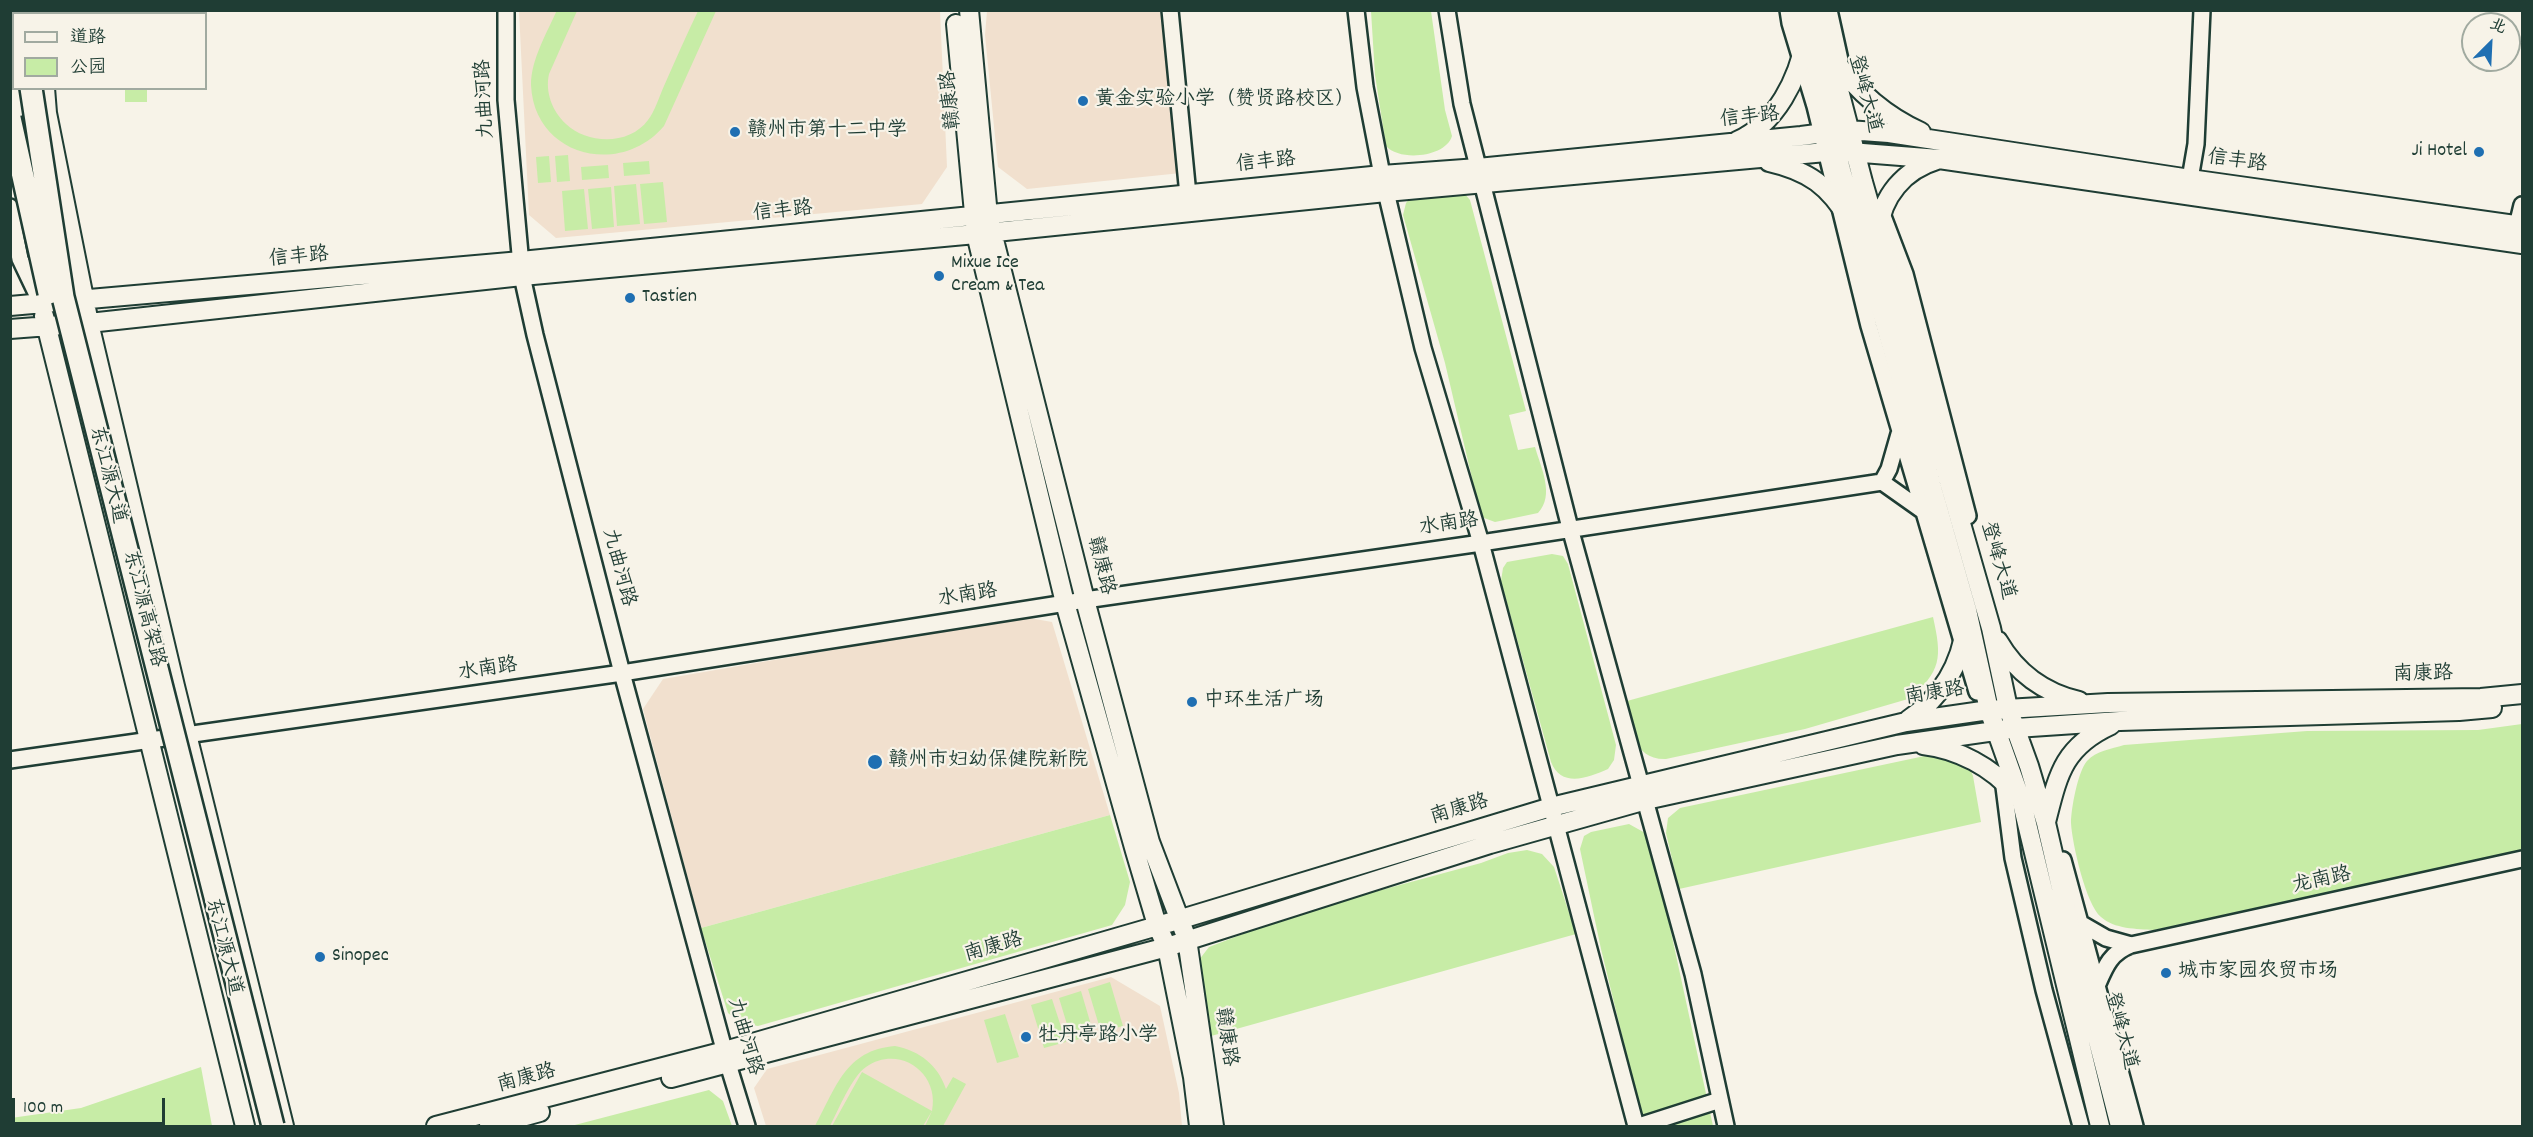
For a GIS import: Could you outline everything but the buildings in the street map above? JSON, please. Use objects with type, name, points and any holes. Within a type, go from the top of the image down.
[{"type":"highway","name":"东江源高架路","points":[[32,90],[63,297],[273,1126]]},
{"type":"highway","name":"东江源高架路","points":[[10,118],[50,298],[259,1126]]},
{"type":"main road","name":"赣康路","points":[[956,10],[982,225],[1065,603],[1157,925],[1167,947],[1193,1077],[1199,1126]]},
{"type":"main road","name":"赣康路","points":[[969,10],[982,225],[1150,842],[1187,939],[1214,1126]]},
{"type":"main road","name":"登峰大道","points":[[1803,10],[1822,100],[1840,131]]},
{"type":"main road","name":"登峰大道","points":[[1818,10],[1827,48],[1859,234],[1967,610],[1992,731],[2022,803],[2100,1126]]},
{"type":"main road","points":[[1731,143],[1755,130],[1773,112],[1788,91],[1801,60],[1807,31]]},
{"type":"main road","points":[[1827,48],[1842,70],[1864,94],[1887,113],[1914,129],[1942,140]]},
{"type":"main road","name":"东江源大道","points":[[12,90],[46,326],[244,1126]]},
{"type":"main road","name":"东江源大道","points":[[45,90],[47,114],[89,323],[187,735],[284,1126]]},
{"type":"main road","name":"信丰路","points":[[1480,176],[1840,131],[1942,140],[2519,234]]},
{"type":"main road","name":"信丰路","points":[[982,225],[1188,195],[1759,159],[1845,151],[1939,159],[2519,234]]},
{"type":"main road","name":"登峰大道","points":[[1845,151],[1878,233],[1991,628],[2046,823],[2083,983],[2120,1126]]},
{"type":"main road","points":[[1759,159],[1804,172],[1826,189],[1838,202],[1859,234]]},
{"type":"main road","points":[[1878,233],[1882,212],[1890,195],[1903,179],[1919,166],[1939,159]]},
{"type":"main road","name":"信丰路","points":[[10,306],[521,268],[982,225],[1384,183]]},
{"type":"main road","name":"信丰路","points":[[10,329],[89,323],[521,268]]},
{"type":"main road","points":[[1906,722],[1927,706],[1944,686],[1956,664],[1963,644],[1967,610]]},
{"type":"main road","points":[[1991,628],[2005,653],[2023,672],[2048,690],[2083,702],[2108,704]]},
{"type":"main road","name":"南康路","points":[[436,1126],[727,1058],[1167,947],[1490,844],[1556,827],[1644,792],[1906,722],[2012,708],[2108,704],[2469,698],[2523,694]]},
{"type":"main road","name":"南康路","points":[[489,1126],[727,1058],[1157,925],[1551,807],[1897,745],[2018,728],[2120,721],[2459,711],[2523,706]]},
{"type":"main road","points":[[2046,823],[2060,772],[2073,752],[2090,737],[2120,721]]},
{"type":"main road","points":[[1897,745],[1926,746],[1954,752],[1980,764],[2004,782],[2022,803]]},
{"type":"street","name":"九曲河路","points":[[506,10],[506,100],[521,268],[537,346],[622,673],[747,1126]]},
{"type":"street","points":[[1170,10],[1188,195]]},
{"type":"street","points":[[1356,10],[1365,87],[1384,183],[1424,348],[1481,543],[1637,1126],[1720,1100]]},
{"type":"street","points":[[1447,10],[1462,104],[1570,528],[1693,974],[1726,1126]]},
{"type":"street","points":[[1788,10],[1801,60],[1840,131],[1845,151],[1882,212],[1905,274],[2005,653],[2012,708]]},
{"type":"street","points":[[1829,10],[1842,70],[1840,131]]},
{"type":"street","points":[[2190,180],[2196,144],[2202,10]]},
{"type":"street","points":[[1845,151],[1838,202],[1899,432],[1963,644],[1986,710]]},
{"type":"street","points":[[2519,234],[2523,205]]},
{"type":"street","points":[[10,207],[20,259],[41,303]]},
{"type":"street","points":[[1899,432],[1889,469],[1882,482],[1923,511]]},
{"type":"street","name":"水南路","points":[[10,760],[622,673],[1084,600],[1882,482]]},
{"type":"street","points":[[2018,728],[2050,803],[2135,1126]]},
{"type":"street","points":[[1992,731],[2004,782],[2013,858],[2043,990],[2081,1126]]},
{"type":"street","name":"龙南路","points":[[2131,945],[2523,860]]},
{"type":"street","points":[[2080,923],[2106,938],[2131,945]]},
{"type":"street","points":[[2097,987],[2110,959],[2123,948],[2131,945]]},
{"type":"shaded area","name":"赣州市第十二中学","points":[[519,11],[940,11],[947,167],[922,204],[556,238],[529,215]]},
{"type":"shaded area","name":"黄金实验小学（赞贤路校区）","points":[[987,11],[1166,11],[1181,173],[1027,189],[998,167],[985,35]]},
{"type":"shaded area","name":"赣州市妇幼保健院新院","points":[[1024,617],[1052,622],[1110,815],[701,928],[643,709],[663,679]]},
{"type":"shaded area","name":"牡丹亭路小学","points":[[1111,977],[1160,1006],[1179,1093],[1182,1126],[766,1126],[754,1088],[767,1069]]},
{"type":"green space","points":[[557,10],[577,11],[549,74],[548,88],[551,101],[561,119],[575,131],[596,138],[608,139],[630,134],[648,120],[698,11],[716,11],[664,126],[646,142],[625,152],[603,155],[582,152],[563,143],[547,129],[536,109],[531,85],[540,46]]},
{"type":"green space","points":[[1371,11],[1431,11],[1445,110],[1452,136],[1441,149],[1422,155],[1411,155],[1401,154],[1386,146],[1375,75]]},
{"type":"green space","points":[[125,90],[147,90],[147,102],[125,102]]},
{"type":"green space","points":[[568,155],[570,181],[557,182],[555,156]]},
{"type":"green space","points":[[549,156],[551,182],[538,183],[536,157]]},
{"type":"green space","points":[[649,161],[650,174],[624,176],[623,163]]},
{"type":"green space","points":[[608,165],[609,178],[582,180],[581,167]]},
{"type":"green space","points":[[663,182],[667,222],[644,224],[640,184]]},
{"type":"green space","points":[[636,184],[640,224],[617,226],[614,186]]},
{"type":"green space","points":[[611,187],[614,227],[592,229],[588,189]]},
{"type":"green space","points":[[584,189],[588,229],[565,231],[562,191]]},
{"type":"green space","points":[[1464,193],[1470,200],[1526,411],[1509,415],[1518,450],[1535,447],[1546,490],[1546,498],[1538,513],[1495,522],[1484,518],[1479,508],[1445,363],[1403,215],[1406,203],[1411,197]]},
{"type":"green space","points":[[1552,554],[1563,556],[1568,564],[1616,745],[1614,760],[1608,769],[1576,779],[1561,775],[1551,762],[1501,581],[1503,568],[1507,562]]},
{"type":"green space","points":[[1933,617],[1938,643],[1937,663],[1928,680],[1908,699],[1805,729],[1666,759],[1646,754],[1636,740],[1627,701]]},
{"type":"green space","points":[[2522,724],[2522,850],[2154,930],[2126,928],[2112,924],[2101,917],[2090,900],[2077,858],[2071,817],[2076,790],[2084,766],[2087,761],[2099,753],[2124,745],[2307,731],[2478,730]]},
{"type":"green space","points":[[1934,754],[1969,766],[1973,776],[1981,822],[1679,889],[1666,833],[1668,818],[1680,808]]},
{"type":"green space","points":[[1110,815],[1130,882],[1125,905],[1112,925],[758,1026],[740,1023],[728,1013],[701,928]]},
{"type":"green space","points":[[1629,824],[1647,834],[1653,849],[1713,1126],[1644,1126],[1601,949],[1580,849],[1584,836],[1591,832]]},
{"type":"green space","points":[[1527,850],[1542,854],[1554,867],[1576,934],[1204,1038],[1192,969],[1209,947],[1300,912],[1481,863],[1508,853]]},
{"type":"green space","points":[[1110,982],[1123,1026],[1101,1032],[1088,989]]},
{"type":"green space","points":[[1081,991],[1094,1035],[1072,1041],[1059,998]]},
{"type":"green space","points":[[1052,999],[1066,1042],[1044,1048],[1031,1005]]},
{"type":"green space","points":[[1005,1014],[1019,1057],[997,1063],[984,1020]]},
{"type":"green space","points":[[895,1046],[912,1051],[927,1060],[943,1080],[946,1089],[953,1077],[966,1084],[943,1126],[925,1126],[932,1111],[933,1097],[930,1085],[923,1074],[914,1066],[891,1059],[866,1067],[851,1086],[830,1126],[815,1126],[836,1085],[853,1063],[878,1049]]},
{"type":"green space","points":[[201,1067],[212,1126],[11,1126],[11,1118],[81,1108]]},
{"type":"green space","points":[[862,1072],[932,1111],[923,1126],[832,1126]]},
{"type":"green space","points":[[709,1090],[723,1101],[732,1126],[571,1126]]},
{"type":"place","name":"黄金实验小学（赞贤路校区）","points":[[1083,101]]},
{"type":"place","name":"赣州市第十二中学","points":[[735,132]]},
{"type":"place","name":"Ji Hotel","points":[[2479,152]]},
{"type":"place","name":"Mixue Ice Cream & Tea","points":[[939,276]]},
{"type":"place","name":"Tastien","points":[[630,298]]},
{"type":"place","name":"中环生活广场","points":[[1192,702]]},
{"type":"place","name":"赣州市妇幼保健院新院","points":[[875,762]]},
{"type":"place","name":"Sinopec","points":[[320,957]]},
{"type":"place","name":"城市家园农贸市场","points":[[2166,973]]},
{"type":"place","name":"牡丹亭路小学","points":[[1026,1037]]}]
